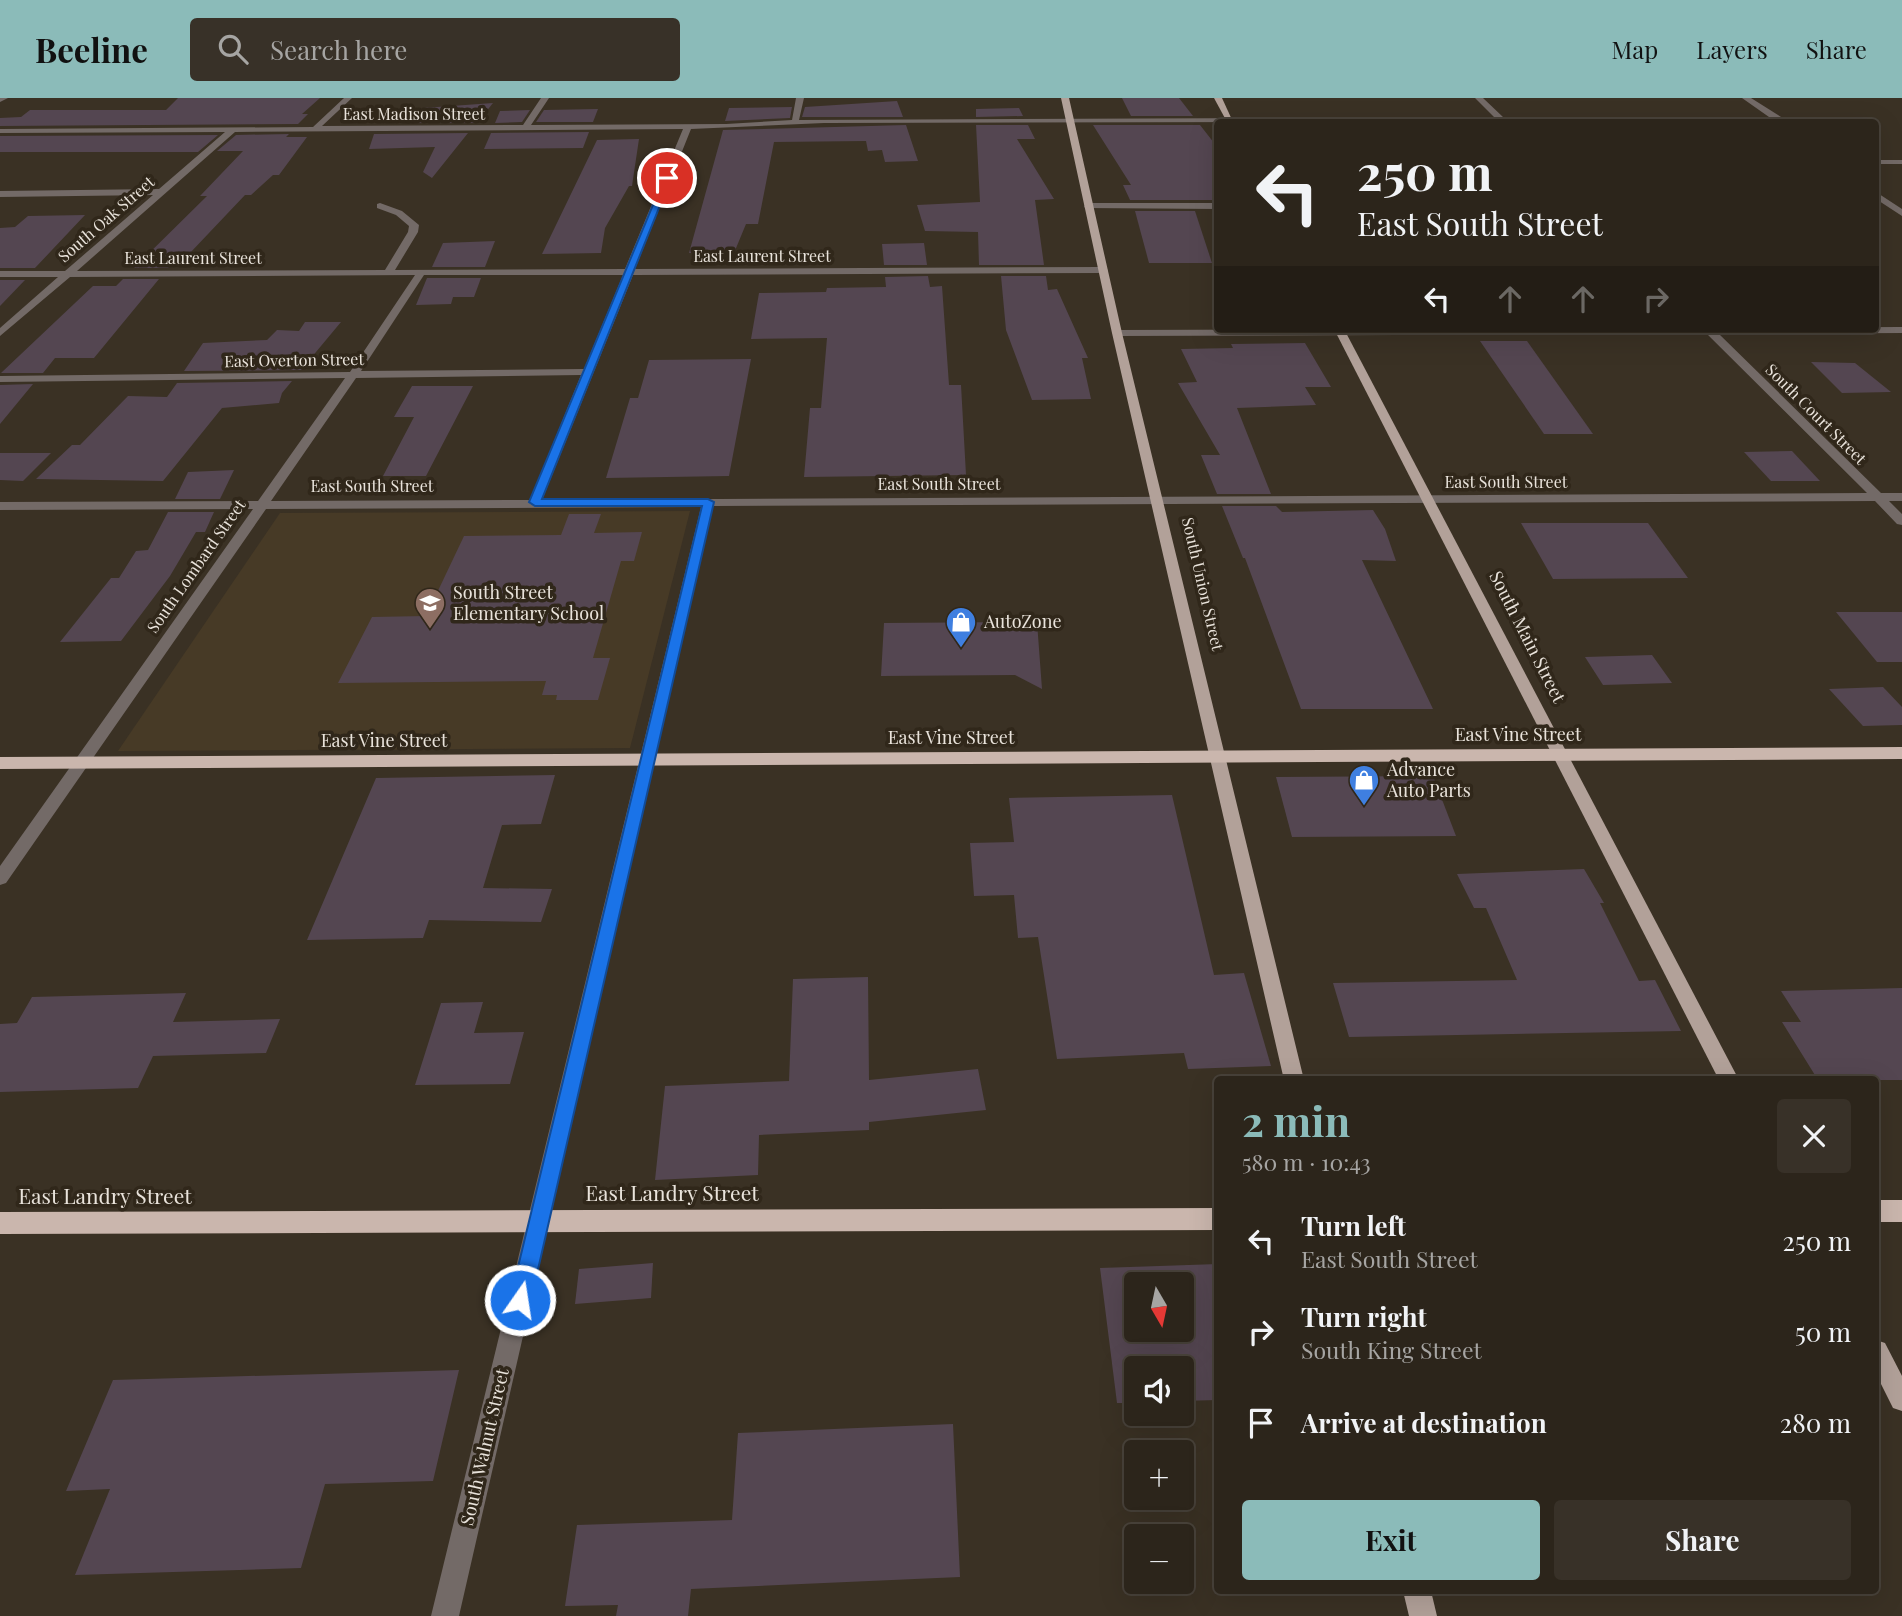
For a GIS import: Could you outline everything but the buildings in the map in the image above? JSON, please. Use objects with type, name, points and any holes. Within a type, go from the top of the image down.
[{"type":"highway","name":"East Vine Street","points":[[0,763],[1902,753]]},
{"type":"highway","points":[[1879,1211],[1902,1211]]},
{"type":"highway","name":"East Landry Street","points":[[0,1223],[1214,1219]]},
{"type":"main road","name":"South Union Street","points":[[1065,98],[1117,333],[1293,1076]]},
{"type":"main road","points":[[1218,98],[1229,119]]},
{"type":"main road","name":"South Main Street","points":[[1342,333],[1728,1076]]},
{"type":"main road","points":[[1879,1356],[1902,1400]]},
{"type":"main road","points":[[1418,1594],[1423,1616]]},
{"type":"street","points":[[316,128],[348,98]]},
{"type":"street","points":[[526,127],[545,98]]},
{"type":"street","points":[[794,123],[800,98]]},
{"type":"street","points":[[1479,98],[1500,119]]},
{"type":"street","points":[[1746,98],[1777,119]]},
{"type":"street","name":"East Madison Street","points":[[0,131],[1214,121]]},
{"type":"street","points":[[535,502],[688,127]]},
{"type":"street","name":"South Oak Street","points":[[0,333],[233,129]]},
{"type":"street","points":[[1879,162],[1902,162]]},
{"type":"street","points":[[0,194],[162,192]]},
{"type":"street","points":[[1879,197],[1902,213]]},
{"type":"street","points":[[1879,205],[1891,205]]},
{"type":"street","points":[[380,206],[399,213],[414,225],[413,232],[387,274]]},
{"type":"street","points":[[1088,206],[1214,206]]},
{"type":"street","name":"East Laurent Street","points":[[0,275],[1103,270]]},
{"type":"street","name":"South Lombard Street","points":[[0,879],[260,504],[354,375],[421,274]]},
{"type":"street","points":[[1879,330],[1902,330]]},
{"type":"street","points":[[1117,333],[1214,332]]},
{"type":"street","name":"South Court Street","points":[[1711,333],[1902,522]]},
{"type":"street","name":"East Overton Street","points":[[0,379],[587,372]]},
{"type":"street","name":"East South Street","points":[[0,506],[1902,497]]},
{"type":"street","name":"South Walnut Street","points":[[446,1616],[708,502]]},
{"type":"shaded area","name":"South Street Elementary School","points":[[690,511],[630,748],[118,751],[280,513]]},
{"type":"place","name":"South Street Elementary School","points":[[430,630]]},
{"type":"place","name":"AutoZone","points":[[961,649]]},
{"type":"place","name":"Advance Auto Parts","points":[[1364,807]]},
{"type":"route","points":[[520,1300],[708,502],[535,502],[667,178]]}]
